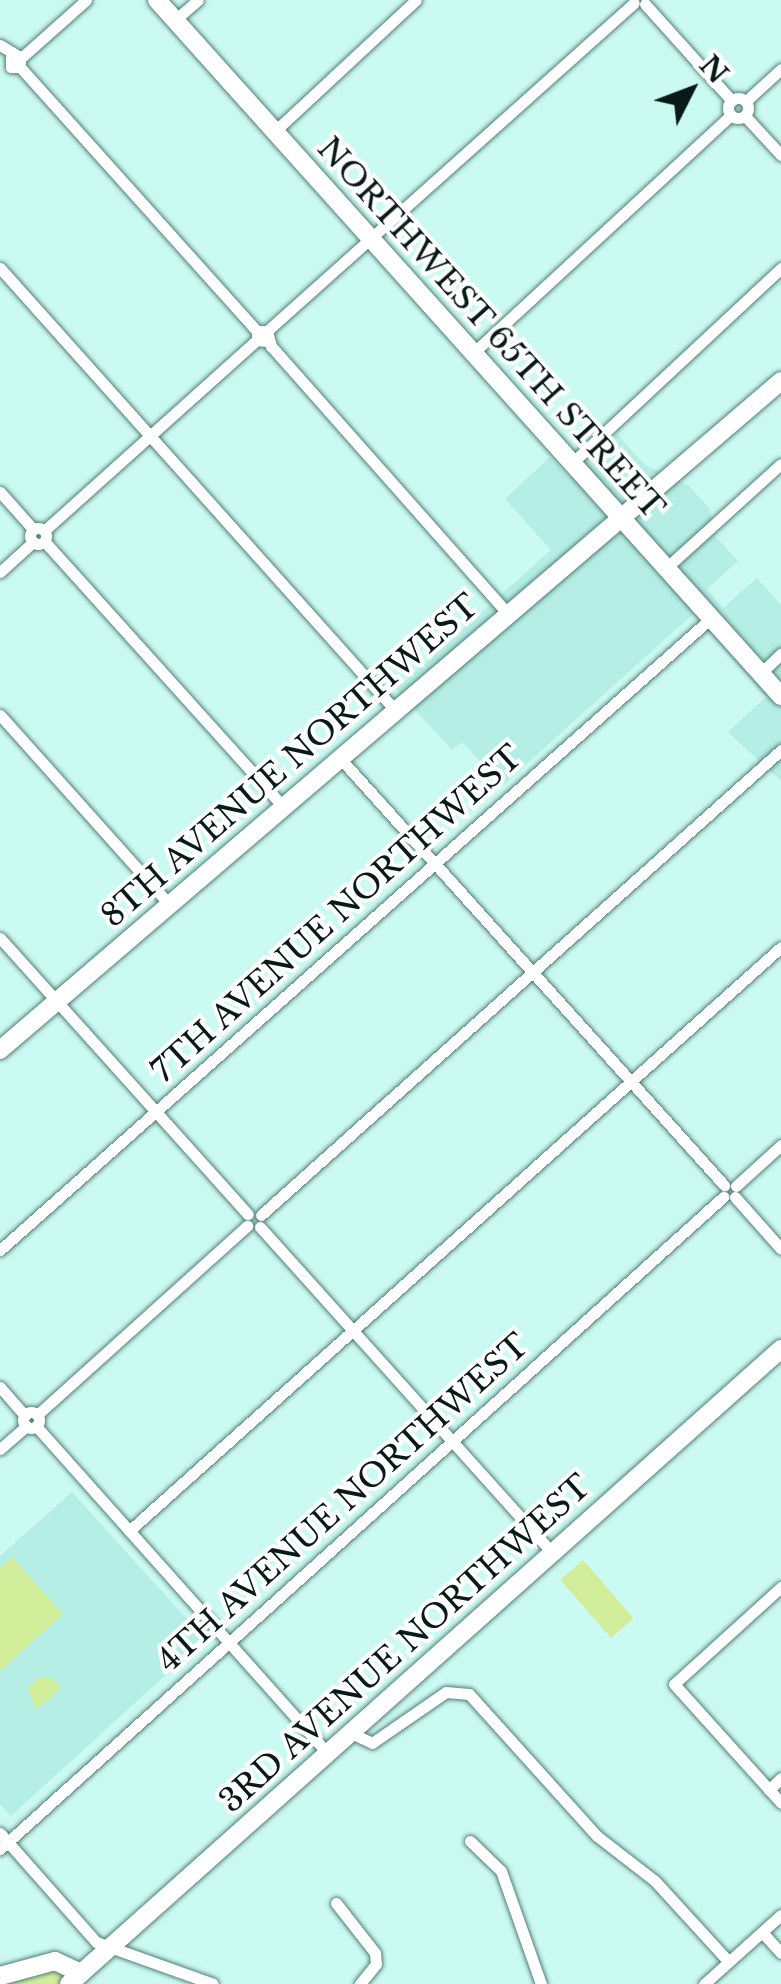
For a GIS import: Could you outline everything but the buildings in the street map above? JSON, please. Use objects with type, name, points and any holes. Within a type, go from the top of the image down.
[{"type":"street","points":[[0,76],[86,0]]},
{"type":"street","name":"NORTHWEST 65TH STREET","points":[[157,0],[781,696]]},
{"type":"street","points":[[175,20],[198,0]]},
{"type":"street","points":[[275,131],[416,0]]},
{"type":"street","points":[[0,572],[640,2],[732,100],[746,102]]},
{"type":"street","points":[[0,44],[508,614]]},
{"type":"street","points":[[745,116],[746,102],[781,70]]},
{"type":"street","points":[[473,353],[730,114],[732,100]]},
{"type":"street","points":[[730,114],[745,116],[781,155]]},
{"type":"street","points":[[0,268],[395,710]]},
{"type":"street","points":[[572,463],[781,268]]},
{"type":"street","name":"8TH AVENUE NORTHWEST","points":[[620,518],[626,504],[781,366]]},
{"type":"street","name":"8TH AVENUE NORTHWEST","points":[[0,1050],[620,518],[663,488],[781,380]]},
{"type":"street","points":[[665,569],[781,464]]},
{"type":"street","points":[[0,492],[282,806]]},
{"type":"street","name":"7TH AVENUE NORTHWEST","points":[[0,1250],[710,618]]},
{"type":"street","points":[[760,673],[781,654]]},
{"type":"street","points":[[0,715],[168,903]]},
{"type":"street","points":[[0,1448],[781,750]]},
{"type":"street","points":[[339,757],[781,1249]]},
{"type":"street","points":[[0,938],[553,1553]]},
{"type":"street","points":[[130,1531],[781,947]]},
{"type":"street","name":"4TH AVENUE NORTHWEST","points":[[3,1842],[230,1643],[781,1145]]},
{"type":"street","name":"3RD AVENUE NORTHWEST","points":[[75,1979],[781,1349]]},
{"type":"street","points":[[0,1387],[327,1753]]},
{"type":"street","points":[[781,1587],[674,1684],[781,1803]]},
{"type":"street","points":[[350,1733],[372,1742],[446,1692],[469,1694],[598,1836],[655,1882],[728,1962]]},
{"type":"street","points":[[769,1790],[781,1778]]},
{"type":"street","points":[[470,1841],[501,1871],[541,1984]]},
{"type":"street","points":[[3,1842],[96,1942],[214,1984]]},
{"type":"street","points":[[336,1903],[375,1953],[376,1964],[360,1984]]},
{"type":"street","points":[[704,1984],[781,1914]]},
{"type":"street","points":[[762,1932],[781,1953]]},
{"type":"street","points":[[0,1976],[55,1962],[75,1979]]},
{"type":"shaded area","points":[[617,434],[645,465],[688,485],[710,509],[715,536],[738,561],[707,589],[723,608],[757,578],[781,605],[781,781],[728,732],[766,697],[693,614],[502,786],[462,742],[452,750],[396,689],[551,550],[505,499],[550,457],[569,478]]},
{"type":"shaded area","points":[[72,1492],[205,1639],[11,1816],[0,1804],[0,1556]]},
{"type":"green space","points":[[12,1557],[63,1614],[0,1671],[0,1568]]},
{"type":"green space","points":[[583,1560],[634,1618],[611,1638],[560,1580]]},
{"type":"green space","points":[[39,1677],[52,1678],[61,1688],[36,1710],[28,1687]]},
{"type":"green space","points":[[53,1964],[68,1977],[60,1984],[0,1984]]}]
